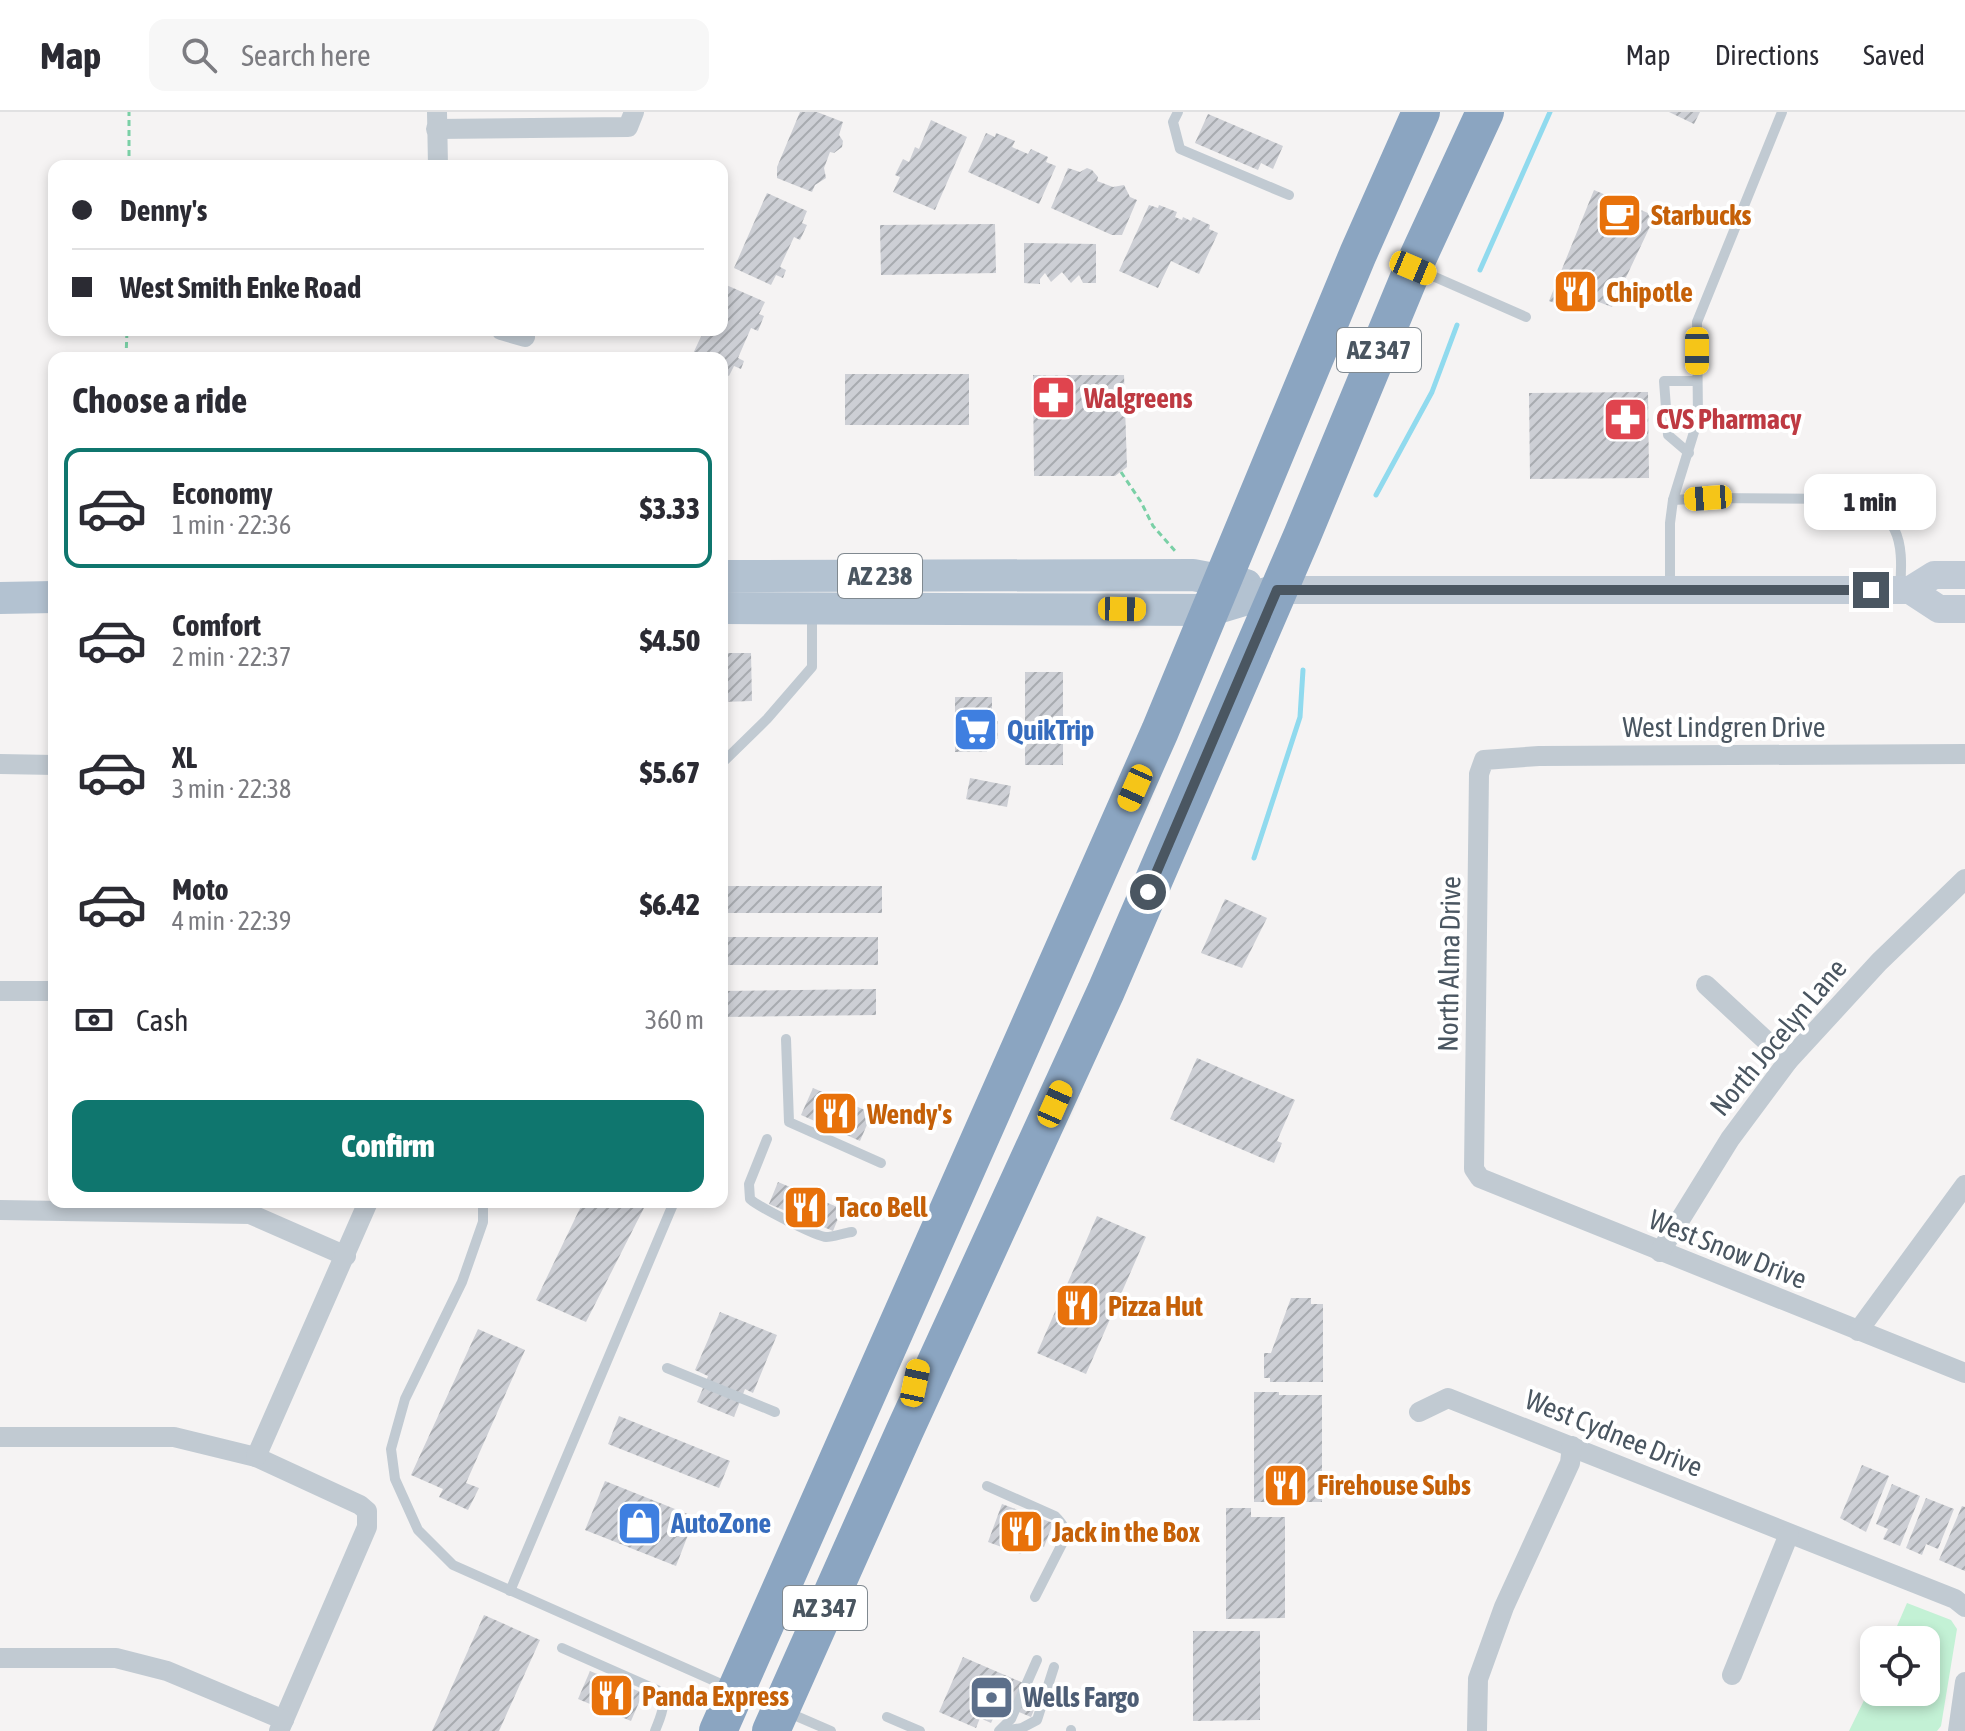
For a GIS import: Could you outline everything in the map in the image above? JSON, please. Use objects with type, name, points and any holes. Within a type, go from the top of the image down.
[{"type":"highway","name":"AZ 347","points":[[718,1731],[1160,731],[1358,254],[1421,112]]},
{"type":"highway","name":"AZ 347","points":[[775,1720],[1106,991],[1413,268],[1485,112]]},
{"type":"highway","points":[[905,1430],[925,1328],[923,1316],[907,1306]]},
{"type":"main road","points":[[812,608],[831,591],[927,589],[949,575]]},
{"type":"main road","name":"AZ 238","points":[[728,576],[1193,575],[1217,596]]},
{"type":"main road","name":"AZ 238","points":[[728,608],[1217,596],[1277,590]]},
{"type":"main road","points":[[0,598],[48,597]]},
{"type":"street","points":[[438,160],[436,120],[631,119]]},
{"type":"street","points":[[1277,590],[1905,590],[1934,575],[1965,575]]},
{"type":"street","points":[[1905,590],[1939,609],[1965,609]]},
{"type":"street","name":"West Lindgren Drive","points":[[1484,760],[1539,756],[1965,754]]},
{"type":"street","name":"North Alma Drive","points":[[1474,1169],[1479,774],[1484,760]]},
{"type":"street","points":[[0,764],[48,765]]},
{"type":"street","name":"North Jocelyn Lane","points":[[1660,1252],[1730,1139],[1788,1061],[1879,962],[1965,879]]},
{"type":"street","points":[[1706,985],[1788,1061]]},
{"type":"street","points":[[0,991],[48,991]]},
{"type":"street","name":"West Snow Drive","points":[[1474,1169],[1480,1178],[1965,1373]]},
{"type":"street","points":[[1858,1331],[1965,1185]]},
{"type":"street","points":[[256,1457],[366,1208]]},
{"type":"street","points":[[0,1210],[250,1214],[346,1256]]},
{"type":"street","name":"West Cydnee Drive","points":[[1419,1412],[1448,1398],[1955,1599],[1965,1607]]},
{"type":"street","points":[[0,1437],[174,1437],[256,1457],[360,1505],[369,1517],[281,1725],[167,1671],[116,1658],[0,1658]]},
{"type":"street","points":[[1477,1731],[1478,1679],[1504,1607],[1570,1463],[1572,1446]]},
{"type":"street","points":[[1732,1675],[1789,1534]]},
{"type":"street","points":[[1958,1731],[1965,1682]]},
{"type":"lane","points":[[1178,112],[1173,122],[1180,149],[1289,195]]},
{"type":"lane","points":[[1670,591],[1673,500],[1698,419],[1697,322],[1782,112]]},
{"type":"lane","points":[[1413,268],[1526,317]]},
{"type":"lane","points":[[1689,453],[1668,435],[1664,381],[1697,381]]},
{"type":"lane","points":[[1673,500],[1847,499],[1868,504],[1886,516],[1897,529],[1905,590]]},
{"type":"lane","points":[[728,757],[767,719],[812,667],[812,608]]},
{"type":"lane","points":[[786,1039],[789,1122],[881,1163]]},
{"type":"lane","points":[[767,1139],[749,1184],[750,1199],[812,1234],[824,1237],[852,1232]]},
{"type":"lane","points":[[483,1208],[483,1222],[462,1282],[405,1399],[391,1449],[395,1479],[418,1530],[453,1565],[736,1690],[775,1720],[831,1731]]},
{"type":"lane","points":[[510,1591],[671,1208]]},
{"type":"lane","points":[[667,1368],[775,1412]]},
{"type":"lane","points":[[987,1486],[1055,1516],[1063,1525],[1066,1534],[1063,1542],[1035,1597]]},
{"type":"lane","points":[[562,1648],[657,1690],[663,1698],[664,1707],[655,1731]]},
{"type":"lane","points":[[1001,1731],[1011,1719],[1037,1660]]},
{"type":"lane","points":[[1001,1731],[1022,1728],[1037,1720],[1054,1667]]},
{"type":"lane","points":[[887,1717],[920,1731]]},
{"type":"path","points":[[129,112],[129,160]]},
{"type":"path","points":[[1121,472],[1153,526],[1175,550],[1178,560]]},
{"type":"green space","points":[[1907,1603],[1951,1620],[1957,1629],[1941,1726],[1937,1731],[1849,1731],[1861,1706],[1940,1706],[1940,1626],[1897,1626]]},
{"type":"building","points":[[800,112],[817,112],[843,122],[839,135],[843,141],[842,147],[834,153],[830,152],[824,168],[826,178],[815,185],[812,192],[777,178],[777,167]]},
{"type":"building","points":[[1669,112],[1700,112],[1694,124]]},
{"type":"building","points":[[1208,114],[1283,146],[1273,169],[1261,163],[1258,170],[1195,143]]},
{"type":"building","points":[[931,120],[967,137],[935,210],[893,192],[900,177],[895,175],[903,159],[909,162],[915,147],[919,149]]},
{"type":"building","points":[[986,133],[995,137],[996,133],[1015,141],[1012,147],[1028,154],[1031,149],[1048,157],[1046,162],[1056,166],[1039,204],[968,172]]},
{"type":"building","points":[[1068,168],[1080,172],[1087,168],[1092,170],[1098,177],[1097,181],[1113,187],[1124,185],[1130,197],[1137,200],[1122,235],[1112,235],[1051,208]]},
{"type":"building","points":[[1594,190],[1655,216],[1612,307],[1588,298],[1578,311],[1549,301]]},
{"type":"building","points":[[767,193],[807,211],[802,223],[807,225],[800,240],[794,237],[780,267],[786,270],[783,278],[776,275],[771,285],[734,268]]},
{"type":"building","points":[[1149,205],[1158,208],[1159,205],[1177,212],[1175,217],[1182,220],[1183,217],[1191,221],[1193,217],[1210,225],[1209,229],[1218,233],[1199,274],[1171,261],[1158,288],[1119,271]]},
{"type":"building","points":[[995,224],[996,273],[881,275],[880,225]]},
{"type":"building","points":[[1024,243],[1096,244],[1096,283],[1083,283],[1079,275],[1071,283],[1062,272],[1051,282],[1045,273],[1040,284],[1024,283]]},
{"type":"building","points":[[728,286],[765,302],[759,314],[764,316],[758,331],[751,328],[738,358],[744,361],[741,369],[734,366],[728,376],[728,352],[694,352],[701,336],[728,336]]},
{"type":"building","points":[[845,374],[969,374],[969,425],[845,425]]},
{"type":"building","name":"Walgreens","points":[[1033,375],[1124,375],[1127,467],[1115,476],[1034,476]]},
{"type":"building","name":"CVS Pharmacy","points":[[1648,392],[1649,478],[1530,479],[1529,393]]},
{"type":"building","points":[[728,653],[751,653],[752,701],[728,702]]},
{"type":"building","points":[[1025,672],[1063,672],[1063,765],[1025,765]]},
{"type":"building","name":"QuikTrip","points":[[955,697],[992,697],[992,721],[998,721],[998,739],[987,739],[987,752],[955,752]]},
{"type":"building","points":[[970,778],[1011,786],[1007,807],[966,799]]},
{"type":"building","points":[[728,886],[882,886],[882,913],[728,913]]},
{"type":"building","points":[[1225,899],[1267,918],[1242,968],[1201,953]]},
{"type":"building","points":[[728,937],[878,937],[878,965],[728,965]]},
{"type":"building","points":[[876,989],[876,1015],[728,1017],[728,991]]},
{"type":"building","points":[[1197,1058],[1295,1100],[1277,1141],[1282,1143],[1274,1163],[1170,1119]]},
{"type":"building","name":"Wendy's","points":[[813,1088],[872,1113],[860,1141],[801,1115]]},
{"type":"building","name":"Taco Bell","points":[[778,1182],[842,1209],[833,1231],[769,1204]]},
{"type":"building","points":[[580,1208],[644,1208],[586,1322],[536,1300]]},
{"type":"building","points":[[1097,1216],[1146,1237],[1086,1374],[1037,1353]]},
{"type":"building","points":[[1291,1298],[1311,1298],[1311,1304],[1323,1304],[1323,1382],[1270,1382],[1270,1378],[1264,1378],[1264,1353],[1271,1353]]},
{"type":"building","points":[[720,1312],[777,1335],[753,1393],[745,1389],[734,1417],[697,1402],[708,1376],[695,1370]]},
{"type":"building","points":[[478,1329],[525,1350],[466,1483],[479,1488],[468,1510],[439,1497],[443,1489],[411,1475]]},
{"type":"building","points":[[1254,1392],[1322,1395],[1322,1502],[1254,1502]]},
{"type":"building","points":[[619,1416],[730,1461],[719,1488],[608,1444]]},
{"type":"building","points":[[1862,1465],[1889,1476],[1866,1532],[1840,1518]]},
{"type":"building","name":"AutoZone","points":[[605,1481],[695,1517],[676,1566],[585,1530]]},
{"type":"building","points":[[1892,1484],[1920,1496],[1900,1546],[1883,1539],[1888,1529],[1876,1524]]},
{"type":"building","points":[[1926,1498],[1954,1509],[1938,1549],[1926,1544],[1922,1555],[1906,1548]]},
{"type":"building","name":"Jack in the Box","points":[[1002,1504],[1053,1523],[1044,1547],[1026,1540],[1021,1554],[988,1542]]},
{"type":"building","points":[[1962,1506],[1965,1507],[1965,1571],[1939,1560]]},
{"type":"building","points":[[1226,1508],[1251,1508],[1251,1517],[1285,1517],[1285,1618],[1226,1619]]},
{"type":"building","points":[[484,1615],[540,1640],[499,1731],[432,1731]]},
{"type":"building","points":[[1193,1631],[1260,1631],[1260,1720],[1193,1721]]},
{"type":"building","name":"Wells Fargo","points":[[963,1657],[1042,1691],[1031,1717],[1000,1704],[991,1723],[980,1718],[976,1728],[939,1712]]},
{"type":"building","name":"Panda Express","points":[[590,1671],[643,1693],[631,1721],[578,1699]]},
{"type":"waterway","points":[[1480,270],[1550,112]]},
{"type":"waterway","points":[[1376,495],[1432,392],[1457,325]]},
{"type":"waterway","points":[[1254,858],[1300,717],[1303,670]]},
{"type":"place","name":"Starbucks","points":[[1620,215]]},
{"type":"place","name":"Chipotle","points":[[1575,292]]},
{"type":"place","name":"Walgreens","points":[[1053,398]]},
{"type":"place","name":"CVS Pharmacy","points":[[1625,419]]},
{"type":"place","name":"QuikTrip","points":[[976,730]]},
{"type":"place","name":"Wendy's","points":[[836,1114]]},
{"type":"place","name":"Taco Bell","points":[[805,1207]]},
{"type":"place","name":"Pizza Hut","points":[[1077,1306]]},
{"type":"place","name":"Firehouse Subs","points":[[1286,1485]]},
{"type":"place","name":"AutoZone","points":[[640,1523]]},
{"type":"place","name":"Jack in the Box","points":[[1021,1532]]},
{"type":"place","name":"Panda Express","points":[[611,1696]]},
{"type":"place","name":"Wells Fargo","points":[[992,1697]]},
{"type":"route","points":[[1148,892],[1277,590],[1871,590]]}]
